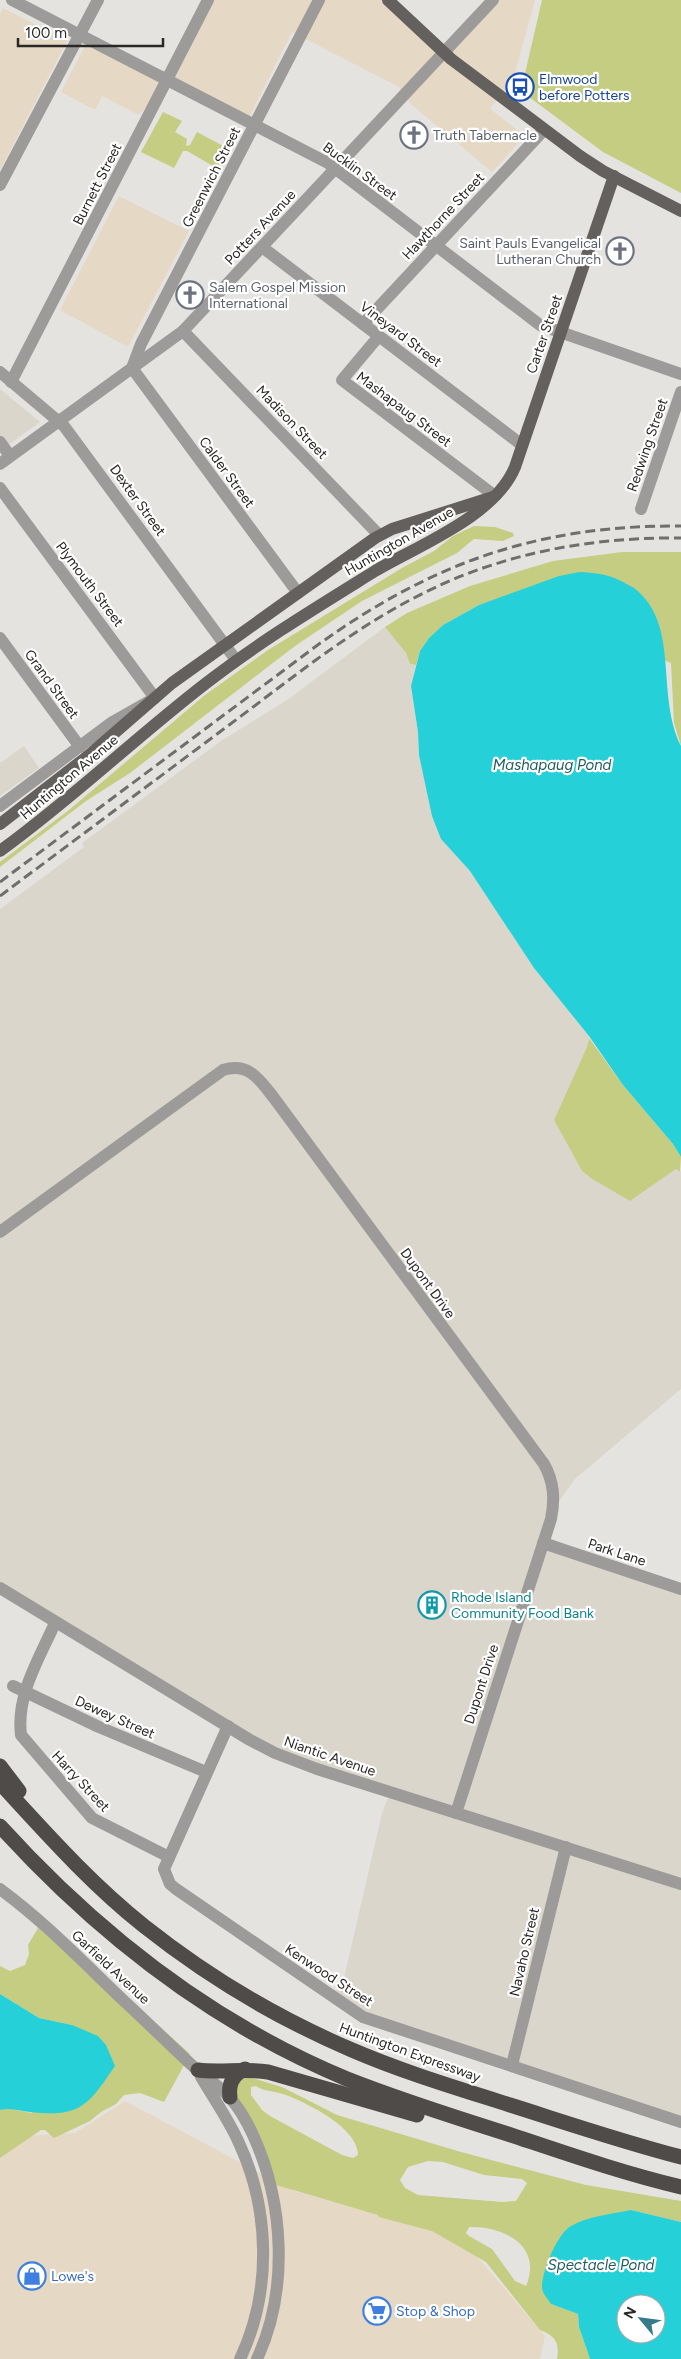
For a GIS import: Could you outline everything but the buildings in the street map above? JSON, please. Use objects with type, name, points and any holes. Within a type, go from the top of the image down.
[{"type":"highway","points":[[0,1766],[65,1855]]},
{"type":"highway","name":"Huntington Expressway","points":[[0,1783],[65,1855],[116,1902],[171,1946],[243,1995],[321,2036],[419,2075],[620,2140],[681,2157]]},
{"type":"highway","points":[[0,1826],[58,1887],[109,1934],[165,1977],[224,2016],[286,2050],[347,2079],[409,2102],[525,2140],[681,2187]]},
{"type":"highway","points":[[198,2070],[212,2072],[245,2069],[277,2074],[440,2121],[525,2140]]},
{"type":"highway","points":[[230,2097],[231,2082],[237,2074],[245,2069]]},
{"type":"main road","points":[[388,0],[444,52],[587,162],[681,211]]},
{"type":"main road","name":"Carter Street","points":[[495,496],[511,476],[614,176]]},
{"type":"main road","name":"Huntington Avenue","points":[[0,824],[88,756],[155,698],[225,645],[379,535],[448,510],[495,496]]},
{"type":"main road","name":"Huntington Avenue","points":[[0,851],[55,810],[178,705],[236,660],[300,617],[475,514],[495,496]]},
{"type":"street","name":"Bucklin Street","points":[[12,0],[328,163],[535,322],[561,333],[681,374]]},
{"type":"street","points":[[0,185],[98,0]]},
{"type":"street","name":"Burnett Street","points":[[11,382],[208,0]]},
{"type":"street","name":"Greenwich Street","points":[[132,368],[141,344],[318,0]]},
{"type":"street","name":"Potters Avenue","points":[[5,460],[183,331],[494,0]]},
{"type":"street","name":"Hawthorne Street","points":[[363,324],[544,130]]},
{"type":"street","name":"Vineyard Street","points":[[262,247],[522,445]]},
{"type":"street","name":"Madison Street","points":[[183,331],[379,535]]},
{"type":"street","name":"Mashapaug Street","points":[[379,336],[342,380],[495,496]]},
{"type":"street","name":"Calder Street","points":[[132,368],[298,593]]},
{"type":"street","name":"Dexter Street","points":[[0,372],[59,421],[236,660]]},
{"type":"street","name":"Redwing Street","points":[[641,508],[681,392]]},
{"type":"street","points":[[0,442],[5,460]]},
{"type":"street","name":"Plymouth Street","points":[[0,488],[155,698]]},
{"type":"street","name":"Grand Street","points":[[0,638],[80,747]]},
{"type":"street","name":"Huntington Avenue","points":[[4,803],[116,719],[155,698]]},
{"type":"street","points":[[0,789],[4,803]]},
{"type":"street","name":"Dupont Drive","points":[[0,1232],[216,1074],[235,1068],[249,1071],[274,1098],[544,1464],[552,1484],[554,1501],[551,1519],[456,1813]]},
{"type":"street","name":"Park Lane","points":[[543,1543],[681,1589]]},
{"type":"street","name":"Niantic Avenue","points":[[0,1588],[55,1623],[275,1753],[456,1813],[681,1884]]},
{"type":"street","points":[[18,1690],[55,1623]]},
{"type":"street","name":"Harry Street","points":[[18,1690],[21,1735],[92,1818],[169,1857]]},
{"type":"street","name":"Dewey Street","points":[[18,1690],[206,1772]]},
{"type":"street","name":"Kenwood Street","points":[[228,1726],[164,1869],[166,1876],[176,1889],[354,2012],[396,2029],[512,2065],[681,2122]]},
{"type":"street","name":"Navaho Street","points":[[512,2065],[566,1847]]},
{"type":"street","name":"Garfield Avenue","points":[[0,1889],[41,1922],[198,2070],[230,2097],[256,2142],[268,2175],[277,2218],[278,2254],[274,2297],[267,2332],[257,2359]]},
{"type":"street","name":"Garfield Avenue","points":[[198,2070],[239,2142],[251,2171],[260,2210],[263,2247],[262,2282],[250,2334],[240,2359]]},
{"type":"shaded area","points":[[211,0],[393,0],[447,51],[498,0],[535,0],[514,76],[490,109],[525,136],[492,172],[411,104],[399,87],[292,32],[249,117],[172,77],[139,115],[102,96],[95,110],[61,92],[89,38],[149,70],[176,70]]},
{"type":"shaded area","points":[[3,8],[67,41],[0,170],[0,14]]},
{"type":"shaded area","points":[[119,196],[189,231],[128,347],[60,310]]},
{"type":"shaded area","points":[[0,389],[40,422],[0,451]]},
{"type":"shaded area","points":[[385,627],[406,653],[410,664],[416,665],[411,686],[418,732],[419,755],[441,839],[470,871],[534,968],[589,1036],[587,1047],[554,1120],[582,1171],[630,1201],[676,1169],[680,1172],[681,1170],[681,1389],[575,1479],[557,1504],[549,1538],[681,1591],[681,2121],[381,2023],[333,1997],[344,1978],[382,1813],[390,1793],[279,1753],[0,1587],[0,909],[84,847],[82,843],[221,741],[287,700]]},
{"type":"shaded area","points":[[24,746],[39,768],[0,796],[0,763]]},
{"type":"shaded area","points":[[125,2101],[294,2191],[461,2238],[545,2336],[540,2359],[0,2359],[0,2149],[23,2136],[75,2133]]},
{"type":"green space","points":[[542,0],[681,0],[681,193],[603,152],[521,91]]},
{"type":"green space","points":[[163,112],[182,121],[175,132],[187,139],[186,146],[190,145],[197,132],[231,150],[220,170],[187,151],[183,151],[174,168],[141,152]]},
{"type":"green space","points":[[474,526],[495,527],[513,533],[514,536],[503,541],[474,539],[457,553],[362,601],[295,646],[130,773],[86,801],[0,867],[0,862],[69,810],[205,695],[268,650],[402,568],[434,551],[453,536]]},
{"type":"green space","points":[[622,552],[681,552],[681,746],[674,723],[671,663],[510,596],[479,605],[443,625],[429,638],[420,651],[416,665],[410,664],[406,653],[385,627],[407,613],[470,586],[553,561]]},
{"type":"green space","points":[[589,1038],[623,1085],[673,1144],[681,1157],[680,1172],[676,1169],[630,1201],[582,1171],[554,1120],[587,1047]]},
{"type":"green space","points":[[38,1928],[137,2006],[190,2054],[164,2102],[140,2093],[124,2095],[116,2104],[101,2112],[90,2121],[54,2138],[45,2130],[41,2130],[0,2158],[0,2110],[6,2108],[32,2113],[72,2025],[39,2018],[0,1994],[0,1966],[10,1971],[25,1965],[29,1954],[28,1945]]},
{"type":"green space","points":[[236,2073],[282,2087],[337,2115],[461,2152],[586,2185],[681,2201],[681,2222],[631,2210],[551,2304],[578,2314],[579,2327],[590,2359],[557,2359],[558,2348],[553,2337],[540,2330],[486,2262],[432,2231],[379,2217],[378,2215],[266,2182],[226,2081]],"holes":[[[256,2086],[296,2099],[331,2118],[350,2136],[356,2145],[358,2155],[353,2158],[342,2155],[270,2116],[262,2110],[251,2095],[251,2087]],[[428,2161],[443,2162],[484,2175],[522,2179],[527,2183],[516,2201],[502,2202],[418,2195],[405,2188],[400,2180],[408,2167]],[[469,2227],[495,2230],[517,2241],[525,2249],[529,2260],[530,2272],[526,2286],[515,2281],[492,2249],[466,2233]]]},
{"type":"water","name":"Mashapaug Pond","points":[[580,572],[608,576],[634,588],[648,603],[658,621],[663,640],[669,704],[673,726],[681,746],[681,1157],[673,1144],[623,1085],[589,1036],[534,968],[470,871],[441,839],[432,816],[419,755],[418,732],[411,686],[420,651],[429,638],[443,625],[479,605],[559,576]]},
{"type":"water","points":[[0,1994],[39,2018],[72,2025],[98,2036],[106,2045],[115,2066],[98,2090],[82,2106],[61,2113],[11,2109],[0,2110]]},
{"type":"water","name":"Spectacle Pond","points":[[631,2210],[681,2222],[681,2359],[590,2359],[579,2327],[578,2314],[551,2304],[543,2291],[543,2280],[547,2263],[566,2230],[585,2220]]},
{"type":"railway","points":[[0,882],[319,644],[362,615],[404,591],[447,570],[490,554],[534,541],[581,532],[629,527],[681,526]]},
{"type":"railway","points":[[0,896],[317,659],[364,627],[414,598],[478,570],[510,559],[544,551],[612,541],[646,538],[681,538]]},
{"type":"place","name":"Elmwood before Potters","points":[[520,87]]},
{"type":"place","name":"Truth Tabernacle","points":[[414,135]]},
{"type":"place","name":"Saint Pauls Evangelical Lutheran Church","points":[[620,251]]},
{"type":"place","name":"Salem Gospel Mission International","points":[[190,295]]},
{"type":"place","name":"Rhode Island Community Food Bank","points":[[432,1605]]},
{"type":"place","name":"Lowe's","points":[[32,2276]]},
{"type":"place","name":"Stop & Shop","points":[[377,2311]]}]
